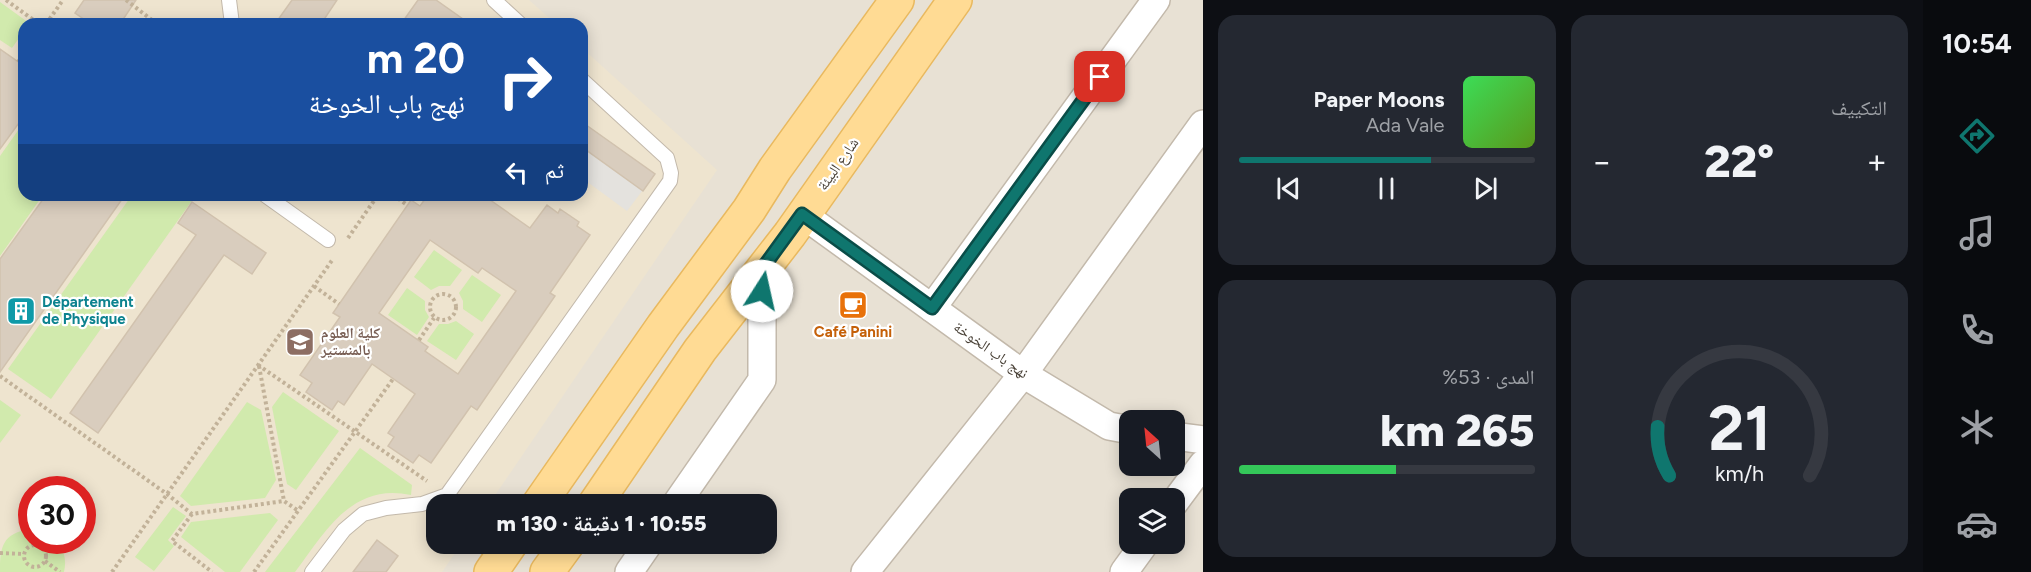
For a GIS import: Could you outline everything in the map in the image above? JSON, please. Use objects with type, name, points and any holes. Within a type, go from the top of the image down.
[{"type":"main road","points":[[546,494],[663,326],[897,0]]},
{"type":"main road","name":"شارع البيئة","points":[[602,494],[699,350],[802,215],[955,0]]},
{"type":"main road","points":[[775,169],[802,215]]},
{"type":"main road","points":[[748,210],[802,215]]},
{"type":"main road","points":[[490,572],[503,554]]},
{"type":"main road","points":[[547,572],[560,554]]},
{"type":"street","points":[[932,308],[1156,0]]},
{"type":"street","points":[[865,572],[1023,374],[1203,124]]},
{"type":"street","name":"نهج باب الخوخة","points":[[802,215],[1023,374],[1109,426],[1119,428]]},
{"type":"street","points":[[683,494],[762,380],[762,269]]},
{"type":"street","points":[[1185,438],[1203,440]]},
{"type":"street","points":[[1185,488],[1203,464]]},
{"type":"street","points":[[628,572],[641,554]]},
{"type":"street","points":[[1124,572],[1137,554]]},
{"type":"lane","points":[[229,0],[231,18]]},
{"type":"lane","points":[[494,0],[514,18]]},
{"type":"lane","points":[[448,494],[670,181],[670,165],[667,158],[588,86]]},
{"type":"lane","points":[[273,201],[328,240]]},
{"type":"lane","points":[[312,572],[344,530],[363,514],[426,503]]},
{"type":"path","points":[[6,0],[31,18]]},
{"type":"path","points":[[50,18],[63,0]]},
{"type":"path","points":[[126,0],[149,18]]},
{"type":"path","points":[[346,240],[374,201]]},
{"type":"path","points":[[401,201],[407,205]]},
{"type":"path","points":[[112,572],[333,259]]},
{"type":"path","points":[[314,286],[339,304]]},
{"type":"path","points":[[441,294],[454,298],[457,307],[454,315],[443,321],[434,318],[430,310],[431,301],[441,294]]},
{"type":"path","points":[[419,340],[434,318]]},
{"type":"path","points":[[258,366],[446,494]]},
{"type":"path","points":[[258,366],[284,501]]},
{"type":"path","points":[[0,376],[192,514]]},
{"type":"path","points":[[254,572],[393,379]]},
{"type":"path","points":[[212,572],[172,541],[192,514],[284,501],[297,510]]},
{"type":"path","points":[[0,553],[18,554]]},
{"type":"path","points":[[24,554],[25,561],[31,566],[38,566],[45,561]]},
{"type":"path","points":[[45,554],[45,561]]},
{"type":"path","points":[[45,561],[60,572]]},
{"type":"shaded area","points":[[0,0],[1203,0],[1203,572],[0,572]]},
{"type":"shaded area","name":"كلية العلوم بالمنستير","points":[[0,0],[529,0],[549,18],[18,18],[18,201],[588,201],[588,53],[717,170],[496,494],[426,494],[426,554],[454,554],[442,572],[0,572]]},
{"type":"shaded area","points":[[588,126],[655,174],[627,211],[588,182]]},
{"type":"green space","points":[[0,2],[22,18],[18,18],[18,40],[12,48],[0,40]]},
{"type":"green space","points":[[18,130],[18,201],[39,201],[0,256],[0,156]]},
{"type":"green space","points":[[128,201],[192,201],[51,399],[8,369]]},
{"type":"green space","points":[[434,250],[462,270],[450,286],[439,286],[431,290],[414,277]]},
{"type":"green space","points":[[472,275],[501,295],[482,322],[463,309],[463,301],[459,293]]},
{"type":"green space","points":[[407,288],[425,301],[425,310],[429,317],[417,335],[388,315]]},
{"type":"green space","points":[[456,321],[474,334],[456,360],[427,341],[439,324]]},
{"type":"green space","points":[[283,392],[339,431],[296,490],[287,484],[272,407]]},
{"type":"green space","points":[[0,400],[21,415],[0,443]]},
{"type":"green space","points":[[247,402],[261,410],[276,480],[265,498],[191,506],[180,496]]},
{"type":"green space","points":[[360,448],[412,485],[411,495],[390,493],[372,496],[356,503],[329,527],[295,572],[265,572]]},
{"type":"green space","points":[[173,507],[186,516],[168,540],[174,546],[154,571],[135,557]]},
{"type":"green space","points":[[270,513],[278,520],[240,572],[225,572],[181,537],[191,522]]},
{"type":"green space","points":[[18,532],[18,554],[64,554],[64,572],[0,572],[2,548],[8,538]]},
{"type":"building","points":[[84,0],[136,0],[124,18],[82,18],[75,13]]},
{"type":"building","points":[[292,0],[337,0],[325,18],[279,18]]},
{"type":"building","points":[[418,0],[436,0],[462,18],[405,18]]},
{"type":"building","points":[[0,49],[18,62],[18,124],[0,149]]},
{"type":"building","points":[[588,126],[655,174],[643,191],[588,151]]},
{"type":"building","name":"Département de Physique","points":[[42,201],[121,201],[0,372],[0,259]]},
{"type":"building","points":[[412,201],[420,206],[424,201],[492,201],[530,228],[547,205],[558,213],[560,209],[579,222],[577,226],[590,235],[550,293],[555,296],[477,410],[471,406],[431,463],[419,455],[413,463],[388,446],[394,437],[388,433],[415,394],[372,364],[344,405],[338,401],[332,410],[306,392],[312,383],[300,375],[340,317],[333,313]],"holes":[[[430,240],[478,273],[482,268],[516,291],[458,374],[425,351],[428,347],[379,313]]]},
{"type":"building","points":[[192,202],[266,253],[252,274],[224,255],[98,433],[70,413],[196,235],[178,223]]},
{"type":"building","points":[[377,540],[398,556],[386,572],[353,572]]},
{"type":"place","name":"Café Panini","points":[[853,305]]},
{"type":"place","name":"Département de Physique","points":[[21,311]]},
{"type":"place","name":"كلية العلوم بالمنستير","points":[[300,342]]},
{"type":"route","points":[[762,291],[762,269],[790,234],[802,214],[932,308],[1100,77]]}]
